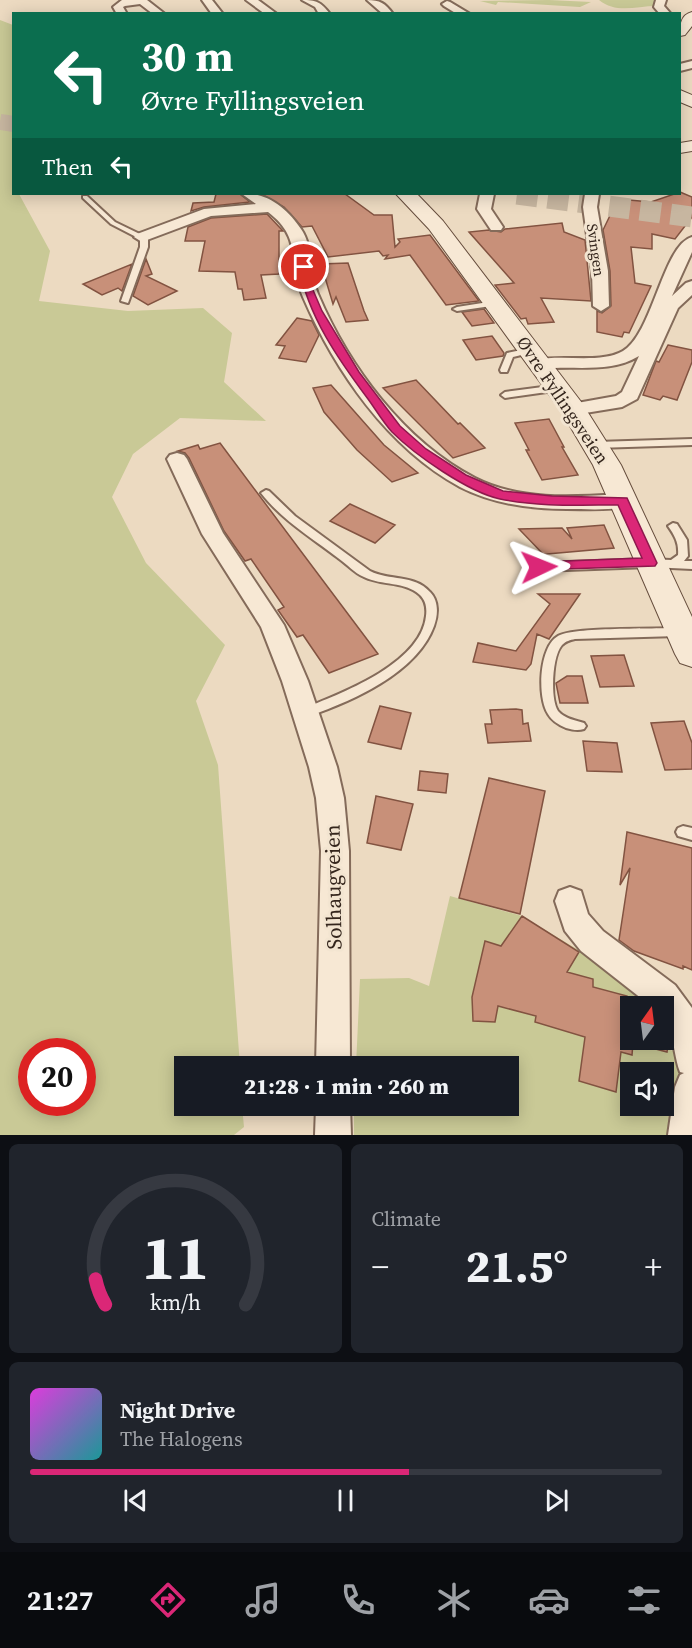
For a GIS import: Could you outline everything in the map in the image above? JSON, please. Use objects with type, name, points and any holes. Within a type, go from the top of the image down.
[{"type":"main road","name":"Øvre Fyllingsveien","points":[[407,195],[436,225],[566,398],[595,445],[623,501],[663,563],[687,643]]},
{"type":"street","points":[[110,0],[122,8],[141,1],[157,12]]},
{"type":"street","points":[[207,0],[216,12]]},
{"type":"street","points":[[251,0],[270,8]]},
{"type":"street","points":[[307,0],[318,5],[323,12]]},
{"type":"street","points":[[372,0],[386,12]]},
{"type":"street","points":[[447,4],[461,12]]},
{"type":"street","points":[[251,195],[272,207],[291,223],[298,233],[308,290],[317,311],[354,373],[396,429],[422,451],[461,477],[501,495],[552,500],[623,501]]},
{"type":"street","points":[[487,195],[484,209],[496,227]]},
{"type":"street","name":"Svingen","points":[[592,195],[590,207],[600,271],[601,306]]},
{"type":"street","points":[[142,237],[209,212],[272,207]]},
{"type":"street","points":[[536,357],[558,361],[599,362],[621,359],[633,353],[641,344],[680,259],[692,242]]},
{"type":"street","points":[[566,398],[622,401],[630,395],[671,306],[692,286]]},
{"type":"street","name":"Solhaugveien","points":[[177,459],[213,534],[272,625],[306,712],[323,767],[330,798],[335,851],[333,1056]]},
{"type":"street","points":[[570,901],[576,921],[589,936],[611,957],[647,980],[670,1001],[682,1020],[692,1060]]},
{"type":"street","points":[[687,1135],[692,1088]]},
{"type":"street","points":[[333,1116],[333,1135]]},
{"type":"lane","points":[[85,197],[113,223],[142,237],[144,248],[125,301]]},
{"type":"lane","points":[[457,309],[495,303]]},
{"type":"lane","points":[[504,370],[510,355],[536,357]]},
{"type":"lane","points":[[505,395],[566,398]]},
{"type":"lane","points":[[595,445],[692,442]]},
{"type":"lane","points":[[266,493],[310,535],[368,575],[411,584],[430,599],[432,611],[430,625],[421,643],[393,670],[332,703],[306,712]]},
{"type":"lane","points":[[663,563],[683,556],[684,546],[674,526]]},
{"type":"lane","points":[[539,567],[663,563],[692,565]]},
{"type":"lane","name":"Øvre Fyllingsveien","points":[[580,726],[567,724],[552,711],[547,692],[549,666],[559,640],[575,635],[687,643]]},
{"type":"green space","points":[[599,0],[659,0],[656,6],[619,8]]},
{"type":"green space","points":[[480,1],[591,2],[580,7],[498,2],[496,5]]},
{"type":"green space","points":[[0,20],[12,25],[12,195],[20,195],[50,251],[39,301],[128,311],[203,308],[232,333],[224,382],[266,421],[180,418],[133,454],[112,497],[146,563],[225,645],[196,701],[218,765],[239,1056],[174,1056],[174,1116],[243,1116],[244,1127],[234,1135],[0,1135]]},
{"type":"green space","points":[[450,896],[522,916],[653,995],[620,996],[620,1050],[682,1052],[675,1135],[354,1135],[354,1116],[519,1116],[519,1056],[356,1056],[360,979],[409,978],[429,986]]},
{"type":"building","points":[[681,192],[692,197],[692,217],[675,239],[652,234],[652,249],[631,247],[635,283],[651,286],[629,333],[624,332],[622,337],[597,332],[597,311],[602,313],[611,306],[610,271],[603,230],[618,199],[651,202],[671,195],[681,195]]},
{"type":"building","points":[[216,195],[241,195],[250,202],[204,207],[191,211],[193,203],[214,202]]},
{"type":"building","points":[[263,195],[346,195],[374,215],[392,215],[395,247],[400,242],[398,239],[430,235],[479,301],[446,305],[410,255],[385,259],[388,255],[383,256],[379,251],[328,257],[312,226],[302,227],[284,207]]},
{"type":"building","points":[[267,214],[283,231],[279,231],[279,274],[261,275],[266,298],[244,300],[242,289],[238,289],[235,272],[199,271],[205,241],[185,241],[188,227],[211,218]]},
{"type":"building","points":[[562,223],[564,232],[585,240],[591,301],[541,298],[554,322],[528,324],[526,318],[521,319],[495,285],[514,283],[469,232],[489,230],[501,232],[505,229]]},
{"type":"building","points":[[146,259],[152,274],[146,276],[177,291],[148,305],[133,296]]},
{"type":"building","points":[[348,263],[368,320],[346,322],[336,297],[333,304],[321,264]]},
{"type":"building","points":[[132,264],[122,291],[118,288],[102,295],[83,284]]},
{"type":"building","points":[[484,309],[494,323],[472,326],[462,312]]},
{"type":"building","points":[[297,318],[312,321],[319,335],[306,362],[279,358],[285,346],[276,345]]},
{"type":"building","points":[[492,336],[504,353],[503,356],[476,360],[463,340]]},
{"type":"building","points":[[668,345],[692,350],[692,362],[677,400],[663,396],[660,400],[643,395],[656,361],[659,362]]},
{"type":"building","points":[[416,380],[458,424],[460,423],[485,448],[453,458],[383,388]]},
{"type":"building","points":[[331,385],[384,445],[418,473],[392,482],[357,450],[324,412],[313,388]]},
{"type":"building","points":[[549,419],[578,475],[542,480],[526,450],[529,450],[515,423]]},
{"type":"building","points":[[220,443],[378,654],[329,673],[303,635],[297,637],[278,610],[284,607],[251,559],[245,561],[224,531],[189,458],[185,453],[178,451],[198,445],[200,449]]},
{"type":"building","points":[[350,504],[395,525],[375,543],[330,521]]},
{"type":"building","points":[[604,525],[614,548],[547,554],[543,554],[519,529],[562,528],[572,539],[567,528]]},
{"type":"building","points":[[538,594],[580,594],[549,639],[537,634],[531,664],[526,670],[473,662],[478,643],[516,651],[550,604]]},
{"type":"building","points":[[624,655],[634,686],[600,687],[591,656]]},
{"type":"building","points":[[567,676],[582,676],[588,703],[560,703],[556,683]]},
{"type":"building","points":[[380,706],[411,713],[401,749],[368,742]]},
{"type":"building","points":[[490,710],[522,710],[523,724],[528,723],[531,741],[488,743],[485,724],[492,724]]},
{"type":"building","points":[[684,721],[692,743],[692,769],[665,770],[651,723]]},
{"type":"building","points":[[583,741],[617,743],[622,772],[587,771]]},
{"type":"building","points":[[420,771],[448,774],[446,793],[418,790]]},
{"type":"building","points":[[489,778],[545,791],[520,914],[459,898]]},
{"type":"building","points":[[376,796],[413,804],[401,850],[367,843]]},
{"type":"building","points":[[627,832],[692,848],[692,970],[683,966],[683,969],[634,951],[619,940],[630,868],[620,885]]},
{"type":"building","points":[[522,916],[579,952],[567,972],[593,979],[593,987],[627,996],[620,996],[620,1050],[632,1050],[632,1055],[621,1052],[616,1092],[579,1081],[585,1037],[535,1022],[536,1016],[498,1006],[495,1022],[473,1021],[472,997],[485,941],[501,946]]},
{"type":"tunnel","points":[[0,122],[12,124]]},
{"type":"tunnel","points":[[525,195],[692,217]]},
{"type":"route","points":[[304,267],[308,290],[317,311],[354,373],[396,429],[434,460],[461,477],[501,495],[552,500],[623,501],[650,563],[539,567]]}]
